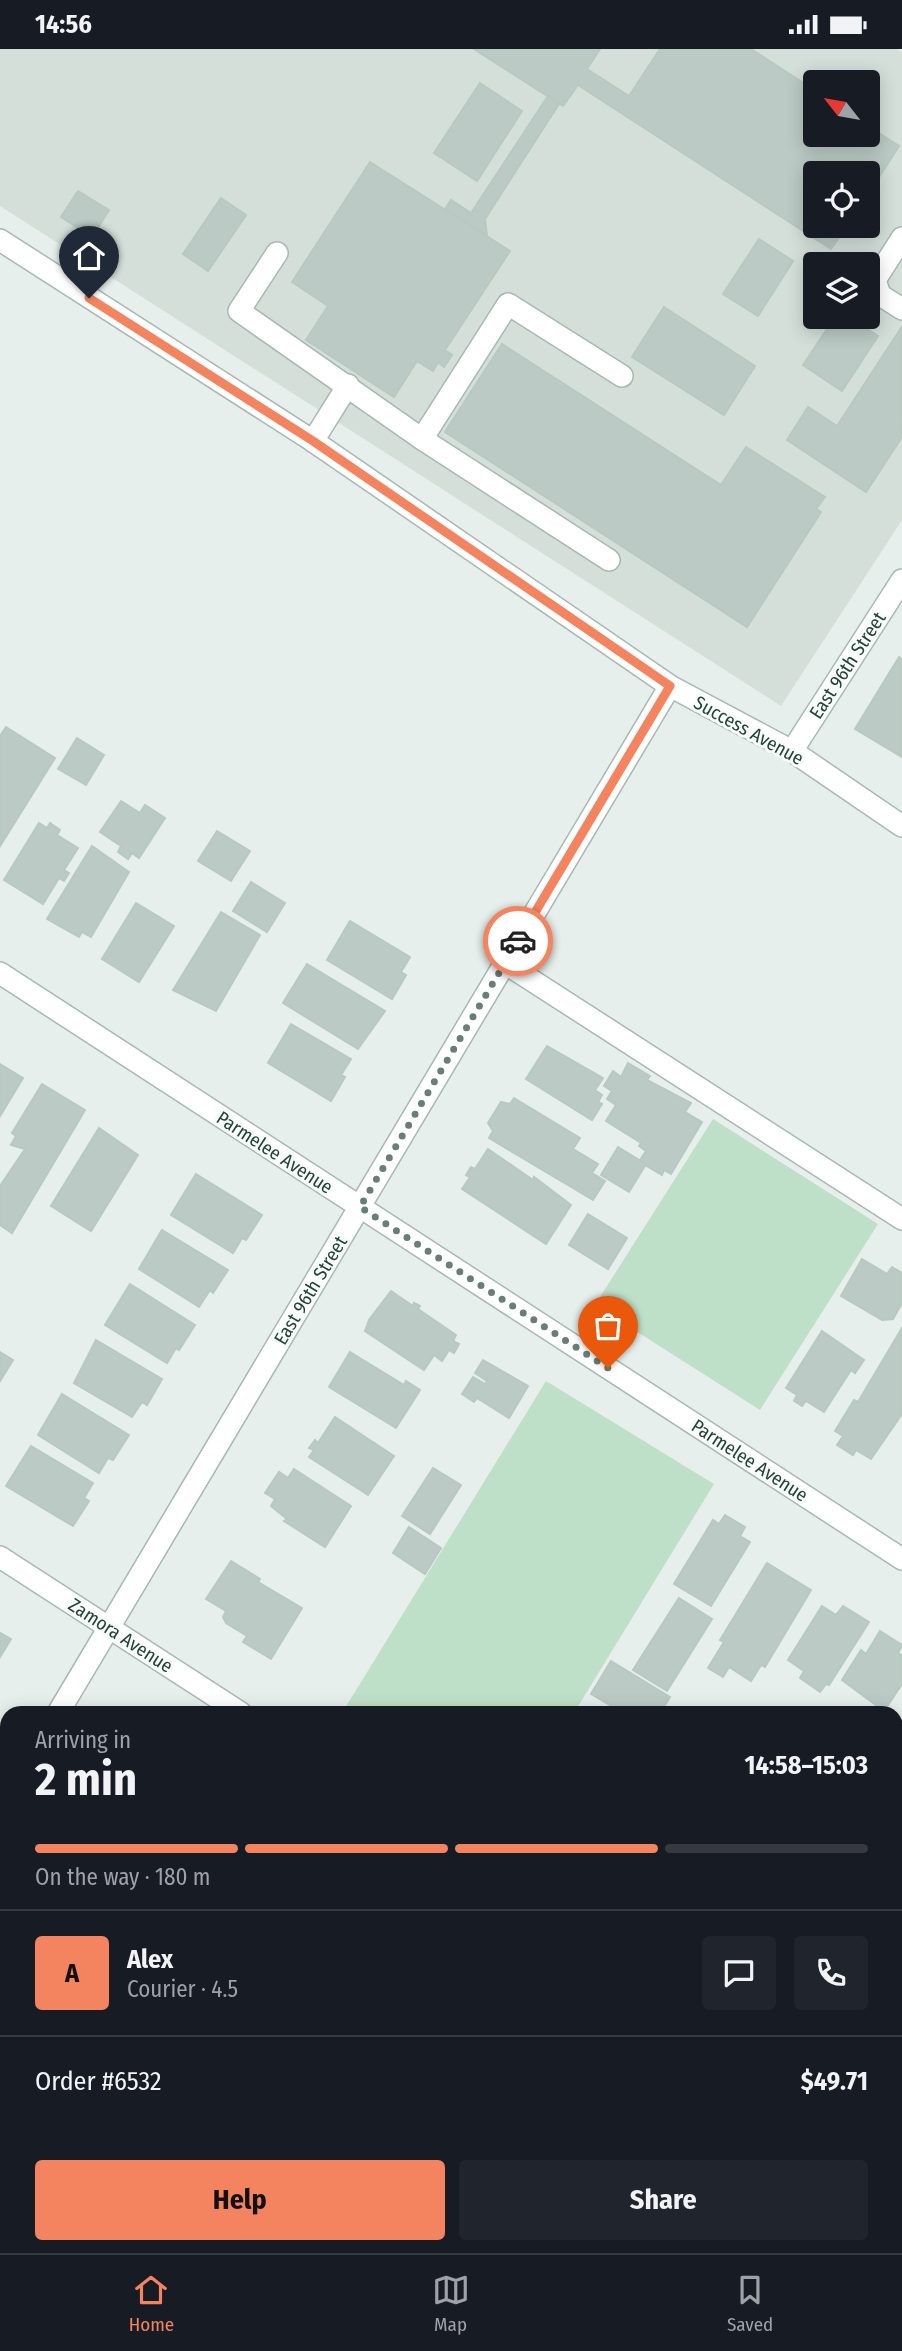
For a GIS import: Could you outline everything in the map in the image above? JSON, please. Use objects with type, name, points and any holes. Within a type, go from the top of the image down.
[{"type":"street","points":[[902,238],[875,280],[880,295],[902,309]]},
{"type":"street","name":"Success Avenue","points":[[0,240],[313,441],[670,686],[792,751],[902,826]]},
{"type":"street","points":[[277,253],[239,311],[422,439],[609,560]]},
{"type":"street","points":[[422,439],[508,304],[622,376]]},
{"type":"street","points":[[313,441],[348,385]]},
{"type":"street","name":"East 96th Street","points":[[792,751],[902,580]]},
{"type":"street","name":"East 96th Street","points":[[62,1706],[670,686]]},
{"type":"street","points":[[505,963],[902,1219]]},
{"type":"street","name":"Parmelee Avenue","points":[[0,973],[902,1559]]},
{"type":"street","name":"Zamora Avenue","points":[[0,1557],[230,1706]]},
{"type":"shaded area","points":[[0,49],[897,49],[902,52],[902,520],[781,706],[0,206]]},
{"type":"green space","points":[[713,1119],[878,1224],[760,1410],[595,1305]]},
{"type":"green space","points":[[546,1381],[714,1484],[578,1706],[346,1706]]},
{"type":"building","points":[[474,49],[600,49],[587,69],[629,96],[660,49],[751,49],[803,83],[803,147],[880,147],[880,134],[899,146],[880,175],[880,161],[803,161],[803,231],[578,85],[563,106]]},
{"type":"building","points":[[480,83],[522,111],[477,181],[434,153]]},
{"type":"building","points":[[548,96],[559,104],[485,219],[487,236],[445,209],[451,200],[471,213]]},
{"type":"building","points":[[370,162],[510,251],[445,350],[452,355],[444,367],[438,362],[433,371],[417,361],[394,397],[306,340],[328,306],[292,282]]},
{"type":"building","points":[[78,191],[109,210],[92,237],[61,217]]},
{"type":"building","points":[[221,198],[246,215],[208,271],[183,254]]},
{"type":"building","points":[[814,238],[839,238],[831,249]]},
{"type":"building","points":[[759,239],[793,261],[758,316],[723,294]]},
{"type":"building","points":[[664,307],[755,366],[724,415],[632,357]]},
{"type":"building","points":[[901,328],[902,437],[866,492],[787,440],[808,407],[837,426]]},
{"type":"building","points":[[827,329],[867,329],[878,336],[842,391],[803,365]]},
{"type":"building","points":[[502,344],[721,485],[746,447],[825,497],[816,509],[821,512],[747,627],[445,432]]},
{"type":"building","points":[[899,657],[902,660],[902,757],[855,729]]},
{"type":"building","points":[[6,727],[55,758],[0,846],[0,736]]},
{"type":"building","points":[[77,738],[104,755],[86,785],[58,769]]},
{"type":"building","points":[[121,801],[140,813],[145,805],[165,818],[139,858],[132,853],[128,859],[118,852],[121,846],[100,832]]},
{"type":"building","points":[[39,823],[47,828],[50,823],[60,830],[57,835],[78,848],[64,870],[69,873],[64,881],[59,878],[43,904],[4,880]]},
{"type":"building","points":[[217,831],[250,851],[231,881],[198,861]]},
{"type":"building","points":[[92,846],[129,872],[91,937],[82,932],[79,937],[47,919]]},
{"type":"building","points":[[251,882],[285,903],[267,932],[233,911]]},
{"type":"building","points":[[136,903],[174,926],[139,982],[102,959]]},
{"type":"building","points":[[221,912],[260,935],[216,1011],[173,990]]},
{"type":"building","points":[[350,921],[410,957],[401,972],[406,975],[392,999],[327,960]]},
{"type":"building","points":[[307,964],[385,1011],[358,1049],[283,1003]]},
{"type":"building","points":[[291,1024],[351,1059],[341,1075],[345,1077],[331,1101],[268,1063]]},
{"type":"building","points":[[547,1046],[603,1078],[595,1090],[602,1095],[598,1102],[602,1104],[592,1120],[526,1079]]},
{"type":"building","points":[[628,1063],[650,1076],[647,1080],[691,1103],[685,1112],[702,1122],[671,1174],[664,1170],[662,1175],[645,1165],[640,1160],[646,1151],[639,1146],[641,1143],[606,1121],[616,1105],[607,1099],[612,1091],[604,1086],[613,1071],[621,1077]]},
{"type":"building","points":[[0,1064],[23,1078],[0,1116]]},
{"type":"building","points":[[42,1084],[85,1110],[12,1233],[0,1225],[0,1186],[25,1149],[11,1145],[16,1136],[12,1133]]},
{"type":"building","points":[[514,1098],[580,1138],[573,1149],[598,1164],[592,1173],[605,1181],[593,1200],[489,1138],[493,1131],[488,1123],[501,1102],[510,1104]]},
{"type":"building","points":[[99,1128],[138,1155],[91,1231],[51,1206]]},
{"type":"building","points":[[618,1147],[646,1164],[629,1192],[601,1175]]},
{"type":"building","points":[[488,1149],[533,1180],[534,1177],[571,1205],[546,1244],[462,1189],[470,1177],[466,1175],[471,1167],[475,1169]]},
{"type":"building","points":[[196,1174],[262,1215],[246,1240],[242,1238],[233,1253],[171,1215]]},
{"type":"building","points":[[588,1214],[627,1238],[608,1269],[569,1245]]},
{"type":"building","points":[[162,1230],[228,1270],[213,1293],[210,1290],[199,1307],[139,1269]]},
{"type":"building","points":[[862,1259],[887,1274],[892,1267],[902,1273],[902,1303],[893,1319],[882,1320],[841,1296]]},
{"type":"building","points":[[130,1284],[195,1325],[167,1363],[105,1325]]},
{"type":"building","points":[[391,1291],[413,1306],[414,1303],[420,1306],[418,1309],[456,1335],[453,1341],[459,1344],[454,1353],[449,1350],[442,1361],[434,1355],[424,1370],[365,1331],[369,1320]]},
{"type":"building","points":[[902,1328],[902,1414],[871,1459],[856,1450],[853,1455],[837,1445],[843,1436],[835,1431],[854,1400],[858,1402]]},
{"type":"building","points":[[822,1331],[864,1360],[855,1373],[851,1370],[824,1412],[806,1401],[802,1406],[794,1401],[797,1395],[786,1388]]},
{"type":"building","points":[[96,1340],[162,1379],[147,1405],[142,1402],[132,1417],[74,1383]]},
{"type":"building","points":[[0,1352],[13,1360],[0,1381]]},
{"type":"building","points":[[350,1352],[404,1385],[406,1381],[420,1390],[396,1428],[329,1387]]},
{"type":"building","points":[[483,1360],[528,1386],[509,1418],[477,1398],[474,1402],[462,1394],[473,1377],[485,1384],[487,1381],[475,1373]]},
{"type":"building","points":[[62,1394],[129,1435],[113,1460],[108,1458],[99,1473],[38,1435]]},
{"type":"building","points":[[335,1417],[394,1456],[368,1495],[309,1457],[314,1450],[309,1448],[315,1440],[318,1443]]},
{"type":"building","points":[[31,1446],[93,1483],[84,1498],[89,1501],[73,1526],[6,1486]]},
{"type":"building","points":[[433,1468],[461,1485],[430,1534],[402,1516]]},
{"type":"building","points":[[294,1469],[351,1506],[325,1547],[284,1521],[287,1519],[271,1506],[275,1499],[265,1493],[279,1472],[288,1478]]},
{"type":"building","points":[[725,1515],[745,1527],[740,1536],[750,1542],[711,1606],[674,1584],[713,1520],[719,1524]]},
{"type":"building","points":[[409,1527],[441,1548],[425,1574],[393,1553]]},
{"type":"building","points":[[231,1561],[260,1579],[258,1582],[302,1608],[271,1659],[243,1642],[247,1636],[226,1623],[223,1617],[226,1611],[206,1599]]},
{"type":"building","points":[[767,1563],[811,1590],[765,1667],[761,1665],[751,1681],[729,1667],[723,1677],[708,1668],[724,1642],[720,1640]]},
{"type":"building","points":[[679,1598],[712,1619],[667,1691],[633,1670]]},
{"type":"building","points":[[822,1606],[836,1615],[843,1606],[869,1622],[829,1685],[826,1684],[820,1692],[800,1678],[804,1671],[788,1660]]},
{"type":"building","points":[[880,1631],[902,1645],[898,1653],[902,1655],[902,1684],[887,1706],[877,1706],[842,1680],[861,1650],[866,1654]]},
{"type":"building","points":[[0,1633],[11,1639],[0,1657]]},
{"type":"building","points":[[611,1661],[670,1697],[664,1706],[611,1706],[591,1694]]},
{"type":"way so far","points":[[518,941],[360,1207],[608,1368]]},
{"type":"route","points":[[89,298],[313,441],[670,686],[518,941]]}]
